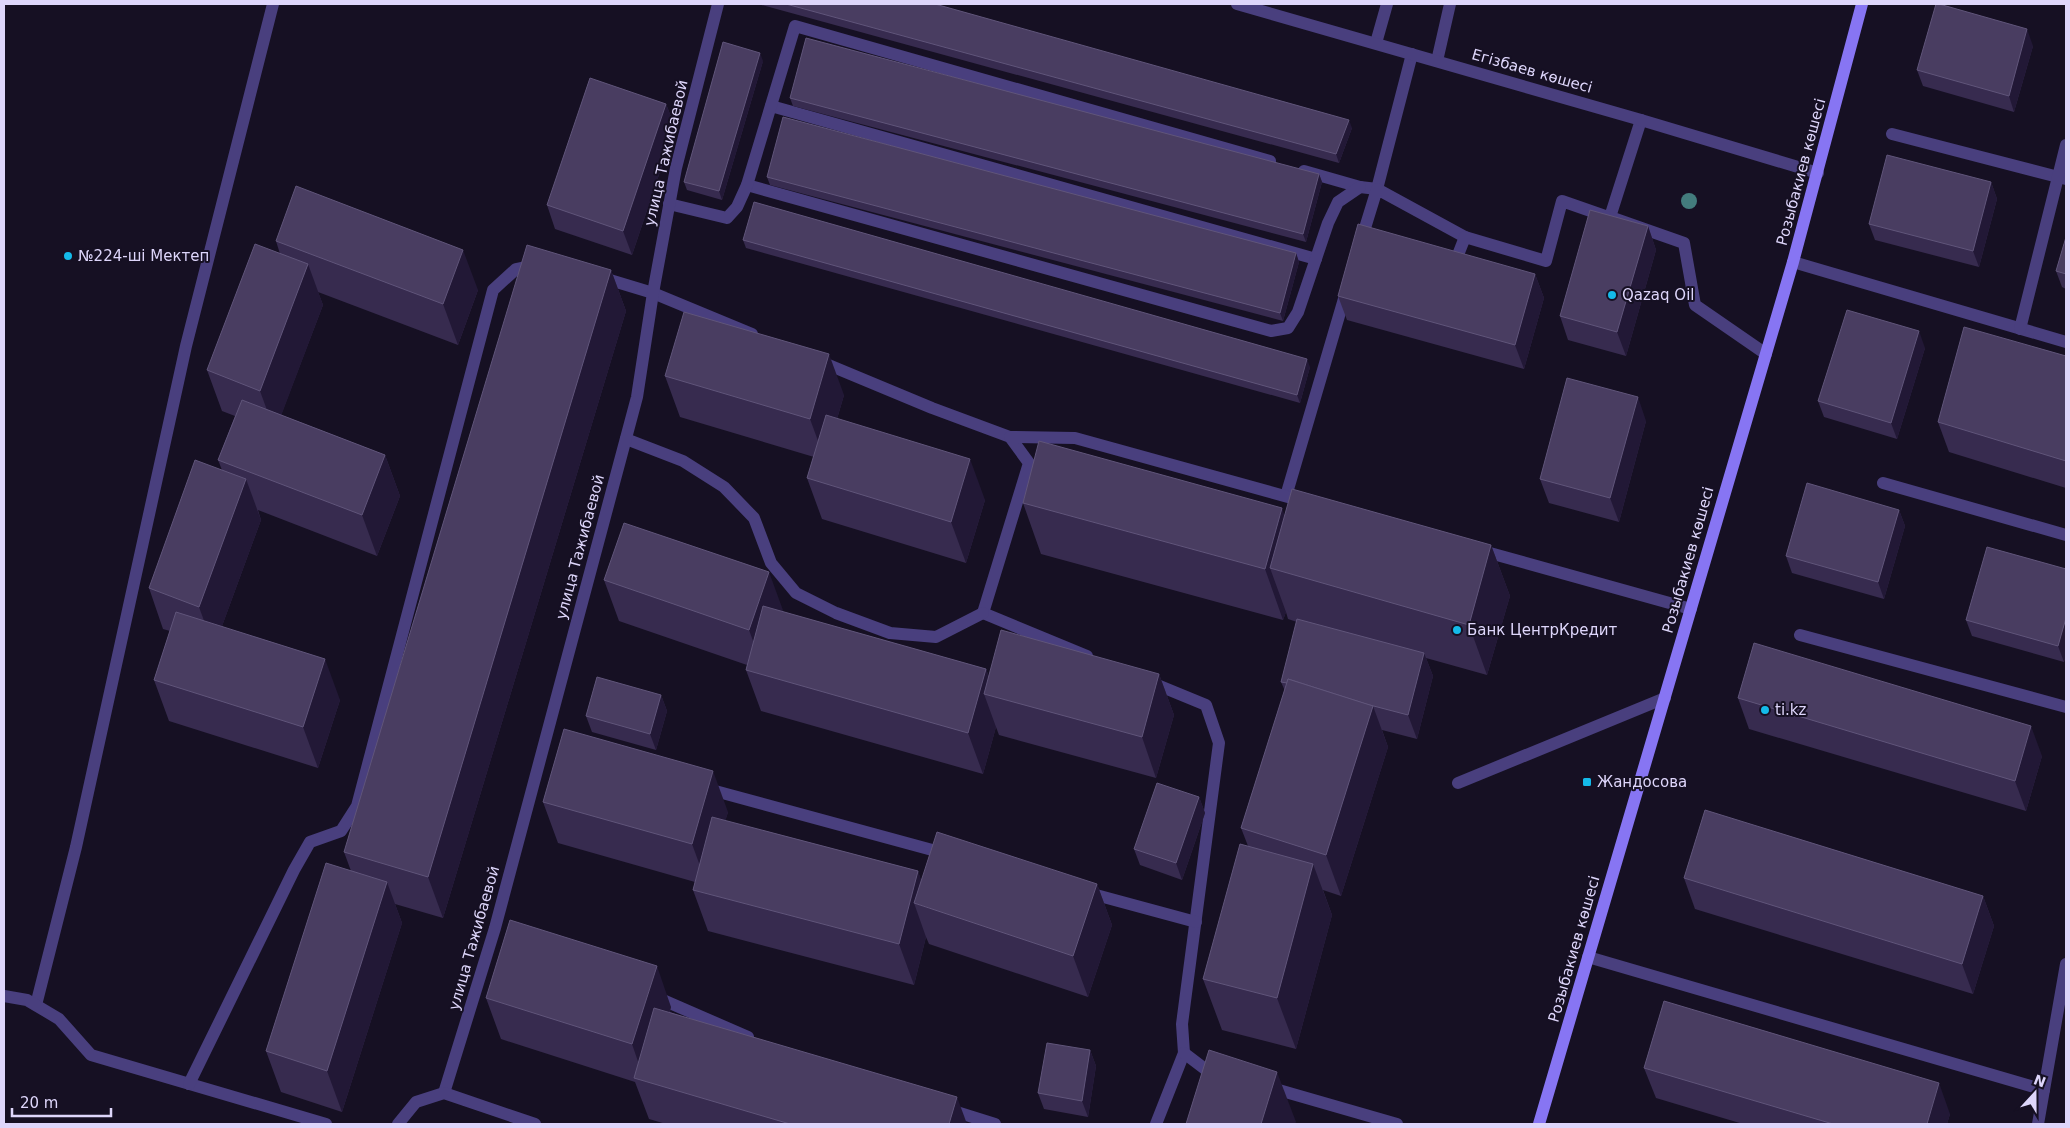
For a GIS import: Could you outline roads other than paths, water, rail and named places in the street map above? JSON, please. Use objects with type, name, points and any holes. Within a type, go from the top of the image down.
[{"type":"main road","name":"Розыбакиев көшесі","points":[[1539,1124],[1793,262],[1862,4]]},
{"type":"street","points":[[36,1005],[76,847],[186,346],[273,4]]},
{"type":"street","name":"улица Тажибаевой","points":[[444,1092],[500,930],[637,397],[653,292],[676,168],[718,4]]},
{"type":"street","name":"Егізбаев көшесі","points":[[1237,4],[1818,173]]},
{"type":"street","points":[[1376,43],[1386,4]]},
{"type":"street","points":[[1437,61],[1450,4]]},
{"type":"street","points":[[669,204],[728,218],[737,207],[747,185],[795,26],[1288,166],[1377,189],[1464,237],[1546,261],[1562,201],[1684,243],[1696,305],[1766,354]]},
{"type":"street","points":[[1358,254],[1412,54]]},
{"type":"street","points":[[770,106],[1316,259]]},
{"type":"street","points":[[1610,218],[1641,120]]},
{"type":"street","points":[[1892,134],[2062,178]]},
{"type":"street","points":[[2020,329],[2062,178],[2066,145]]},
{"type":"street","points":[[747,185],[1271,331],[1288,328],[1298,312],[1328,222],[1338,202],[1360,186]]},
{"type":"street","points":[[1456,260],[1464,237]]},
{"type":"street","points":[[188,1084],[294,870],[310,842],[341,831],[357,806],[493,290],[516,269],[548,262]]},
{"type":"street","points":[[1793,262],[2066,342]]},
{"type":"street","points":[[586,273],[653,292],[761,337]]},
{"type":"street","points":[[1286,496],[1349,282]]},
{"type":"street","points":[[806,356],[932,408],[1010,437],[1075,438],[1314,504]]},
{"type":"street","points":[[626,439],[683,461],[724,487],[754,518],[771,563],[796,594],[836,613],[890,634],[936,637],[982,613],[1029,463],[1010,437]]},
{"type":"street","points":[[1883,483],[2066,535]]},
{"type":"street","points":[[1465,546],[1691,609]]},
{"type":"street","points":[[982,613],[1099,661]]},
{"type":"street","points":[[1800,635],[2066,706]]},
{"type":"street","points":[[1134,676],[1206,705],[1219,743],[1182,1024],[1184,1052],[1156,1124]]},
{"type":"street","points":[[1458,783],[1665,698]]},
{"type":"street","points":[[688,783],[956,857]]},
{"type":"street","points":[[1071,888],[1196,922]]},
{"type":"street","points":[[1588,956],[2044,1090]]},
{"type":"street","points":[[2038,1124],[2066,964]]},
{"type":"street","points":[[640,991],[758,1042]]},
{"type":"street","points":[[4,996],[27,1000],[59,1019],[90,1055],[326,1124]]},
{"type":"street","points":[[1184,1052],[1205,1069],[1234,1078]]},
{"type":"street","points":[[1253,1083],[1396,1124]]},
{"type":"street","points":[[398,1124],[416,1102],[444,1092],[535,1124]]},
{"type":"street","points":[[931,1104],[995,1124]]},
{"type":"place","name":"№224-ші Мектеп","points":[[68,256]]},
{"type":"place","name":"Qazaq Oil","points":[[1612,295]]},
{"type":"place","name":"Банк ЦентрКредит","points":[[1457,630]]},
{"type":"place","name":"ti.kz","points":[[1765,710]]},
{"type":"place","name":"Жандосова","points":[[1587,782]]}]
